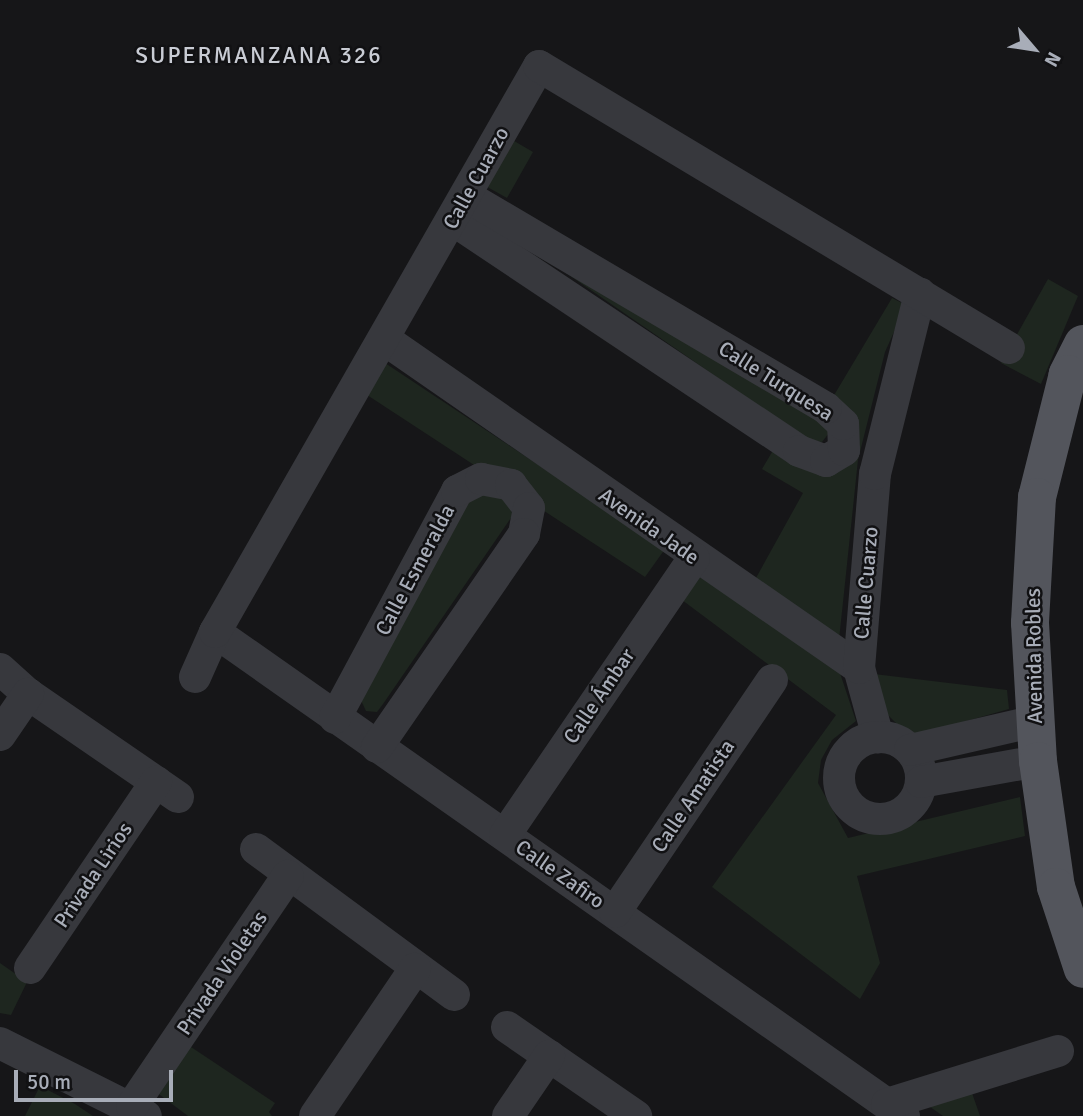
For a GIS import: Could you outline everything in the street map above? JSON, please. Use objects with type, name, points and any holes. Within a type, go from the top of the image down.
[{"type":"main road","name":"Avenida Robles","points":[[1083,344],[1068,374],[1037,497],[1030,623],[1038,761],[1056,887],[1083,969]]},
{"type":"street","name":"Calle Cuarzo","points":[[195,677],[215,632],[539,66],[1009,348]]},
{"type":"street","name":"Calle Turquesa","points":[[459,208],[825,408],[843,424],[844,450],[826,461],[799,452],[459,208]]},
{"type":"street","name":"Calle Cuarzo","points":[[859,668],[875,474],[920,294]]},
{"type":"street","name":"Avenida Jade","points":[[384,339],[694,558],[859,668]]},
{"type":"street","name":"Calle Esmeralda","points":[[335,718],[457,491],[481,479],[510,485],[529,508],[524,534],[377,747]]},
{"type":"street","name":"Calle Ámbar","points":[[505,835],[694,558]]},
{"type":"street","name":"Calle Zafiro","points":[[215,632],[895,1110]]},
{"type":"street","points":[[859,668],[878,737]]},
{"type":"street","name":"Privada Lirios","points":[[0,669],[28,694],[167,789],[30,968]]},
{"type":"street","name":"Calle Amatista","points":[[615,912],[772,680]]},
{"type":"street","points":[[0,734],[28,694]]},
{"type":"street","points":[[910,750],[1036,720]]},
{"type":"street","points":[[878,737],[901,742],[910,750],[917,759],[921,782],[910,806],[899,814],[873,818],[850,806],[839,782],[840,768],[854,746],[878,737]]},
{"type":"street","points":[[921,782],[1038,761]]},
{"type":"street","points":[[256,849],[288,876],[454,995]]},
{"type":"street","name":"Privada Violetas","points":[[139,1111],[288,876]]},
{"type":"street","points":[[315,1116],[415,969]]},
{"type":"street","points":[[507,1027],[636,1116]]},
{"type":"street","points":[[0,1043],[139,1111]]},
{"type":"street","points":[[895,1110],[1058,1051]]},
{"type":"street","points":[[508,1116],[549,1056]]},
{"type":"shaded area","points":[[509,138],[533,152],[507,198],[482,184]]},
{"type":"shaded area","points":[[543,257],[820,418],[829,433],[822,442],[809,441]]},
{"type":"shaded area","points":[[1048,279],[1078,296],[1041,384],[1001,363]]},
{"type":"shaded area","points":[[892,298],[906,305],[885,352],[858,460],[839,640],[751,587],[803,493],[762,469],[778,442],[844,454],[833,397]]},
{"type":"shaded area","points":[[382,361],[665,549],[645,577],[364,393]]},
{"type":"shaded area","points":[[470,494],[506,497],[513,515],[377,712],[366,711],[358,694]]},
{"type":"shaded area","points":[[701,573],[838,667],[856,721],[832,740],[821,760],[818,783],[848,838],[1020,797],[1025,836],[857,876],[880,963],[860,999],[712,887],[836,715],[682,600]]},
{"type":"shaded area","points":[[874,674],[1007,690],[1009,709],[910,737],[881,708]]},
{"type":"shaded area","points":[[0,963],[27,982],[11,1015],[0,1013]]},
{"type":"shaded area","points":[[185,1043],[275,1103],[269,1112],[272,1116],[188,1116],[156,1092]]},
{"type":"shaded area","points":[[40,1086],[75,1104],[93,1116],[25,1116]]},
{"type":"shaded area","points":[[971,1090],[980,1116],[943,1116],[923,1102]]},
{"type":"district","name":"SUPERMANZANA 326","points":[[259,56]]}]
